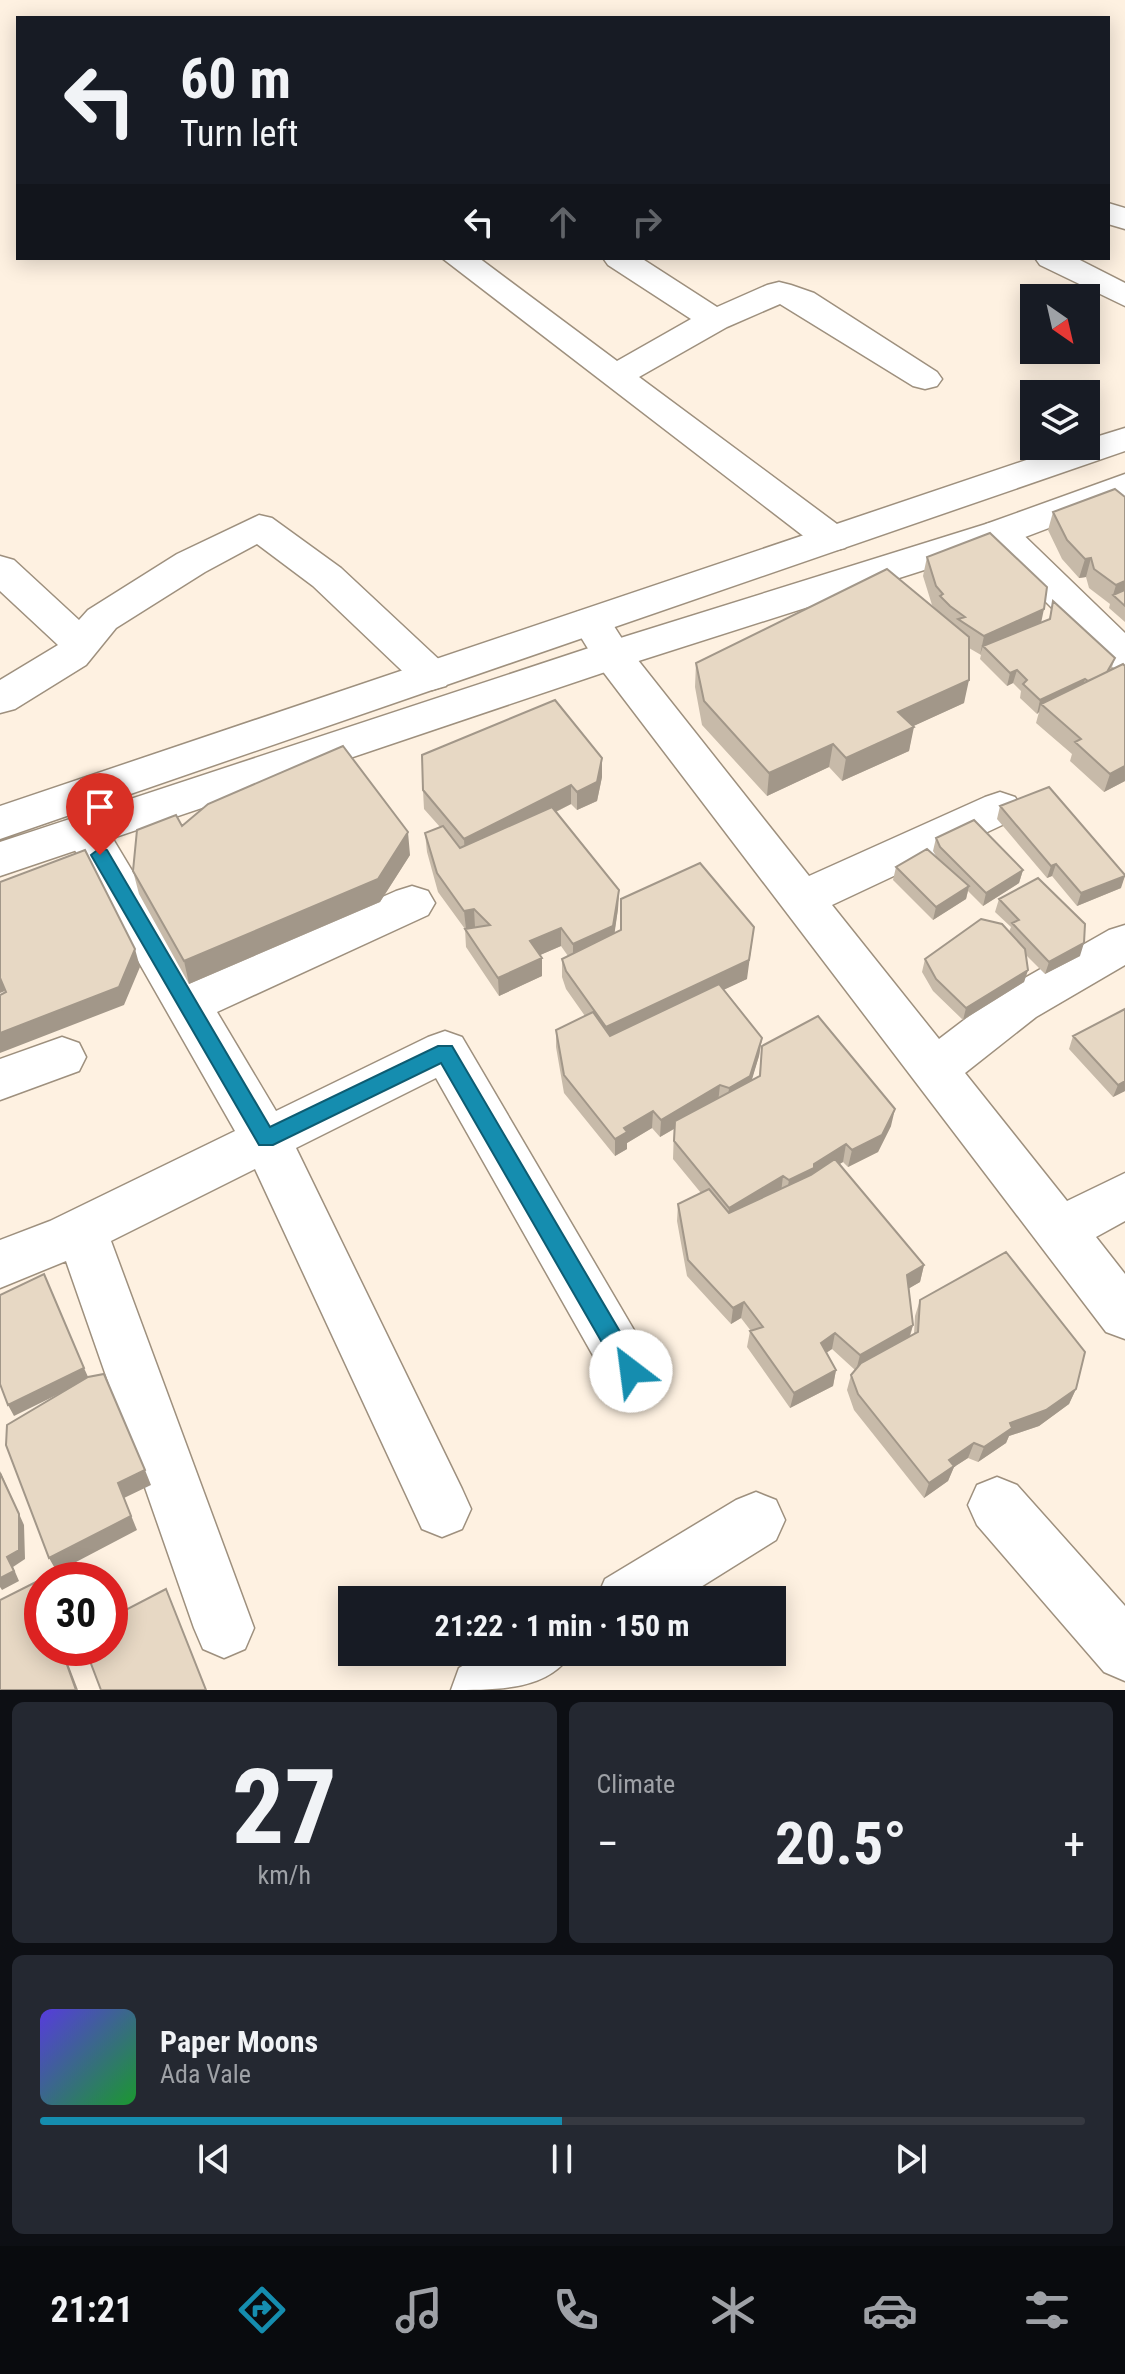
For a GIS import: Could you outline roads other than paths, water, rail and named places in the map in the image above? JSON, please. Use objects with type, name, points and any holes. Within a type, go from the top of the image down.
[{"type":"street","points":[[461,260],[832,539]]},
{"type":"street","points":[[622,260],[715,320]]},
{"type":"street","points":[[1055,260],[1125,296]]},
{"type":"street","points":[[616,376],[715,320],[769,294],[789,294],[925,379]]},
{"type":"street","points":[[0,859],[86,831],[602,638],[832,539],[1125,439]]},
{"type":"street","points":[[0,823],[432,676],[602,638],[999,533],[1125,486]]},
{"type":"street","points":[[0,699],[72,655],[102,619],[191,563],[259,527],[327,577],[432,676]]},
{"type":"street","points":[[999,533],[1125,657]]},
{"type":"street","points":[[0,569],[81,644]]},
{"type":"street","points":[[602,638],[1125,1315]]},
{"type":"street","points":[[802,899],[1000,808]]},
{"type":"street","points":[[86,831],[266,1139],[442,1509]]},
{"type":"street","points":[[185,1005],[412,903]]},
{"type":"street","points":[[935,1069],[1019,1004],[1125,943]]},
{"type":"street","points":[[0,1264],[81,1230],[445,1051],[631,1371]]},
{"type":"street","points":[[0,1080],[62,1057]]},
{"type":"street","points":[[1060,1231],[1125,1195]]},
{"type":"street","points":[[81,1230],[224,1628]]},
{"type":"street","points":[[997,1505],[1125,1651]]},
{"type":"street","points":[[649,1586],[756,1520]]},
{"type":"street","points":[[481,1690],[520,1666]]}]
